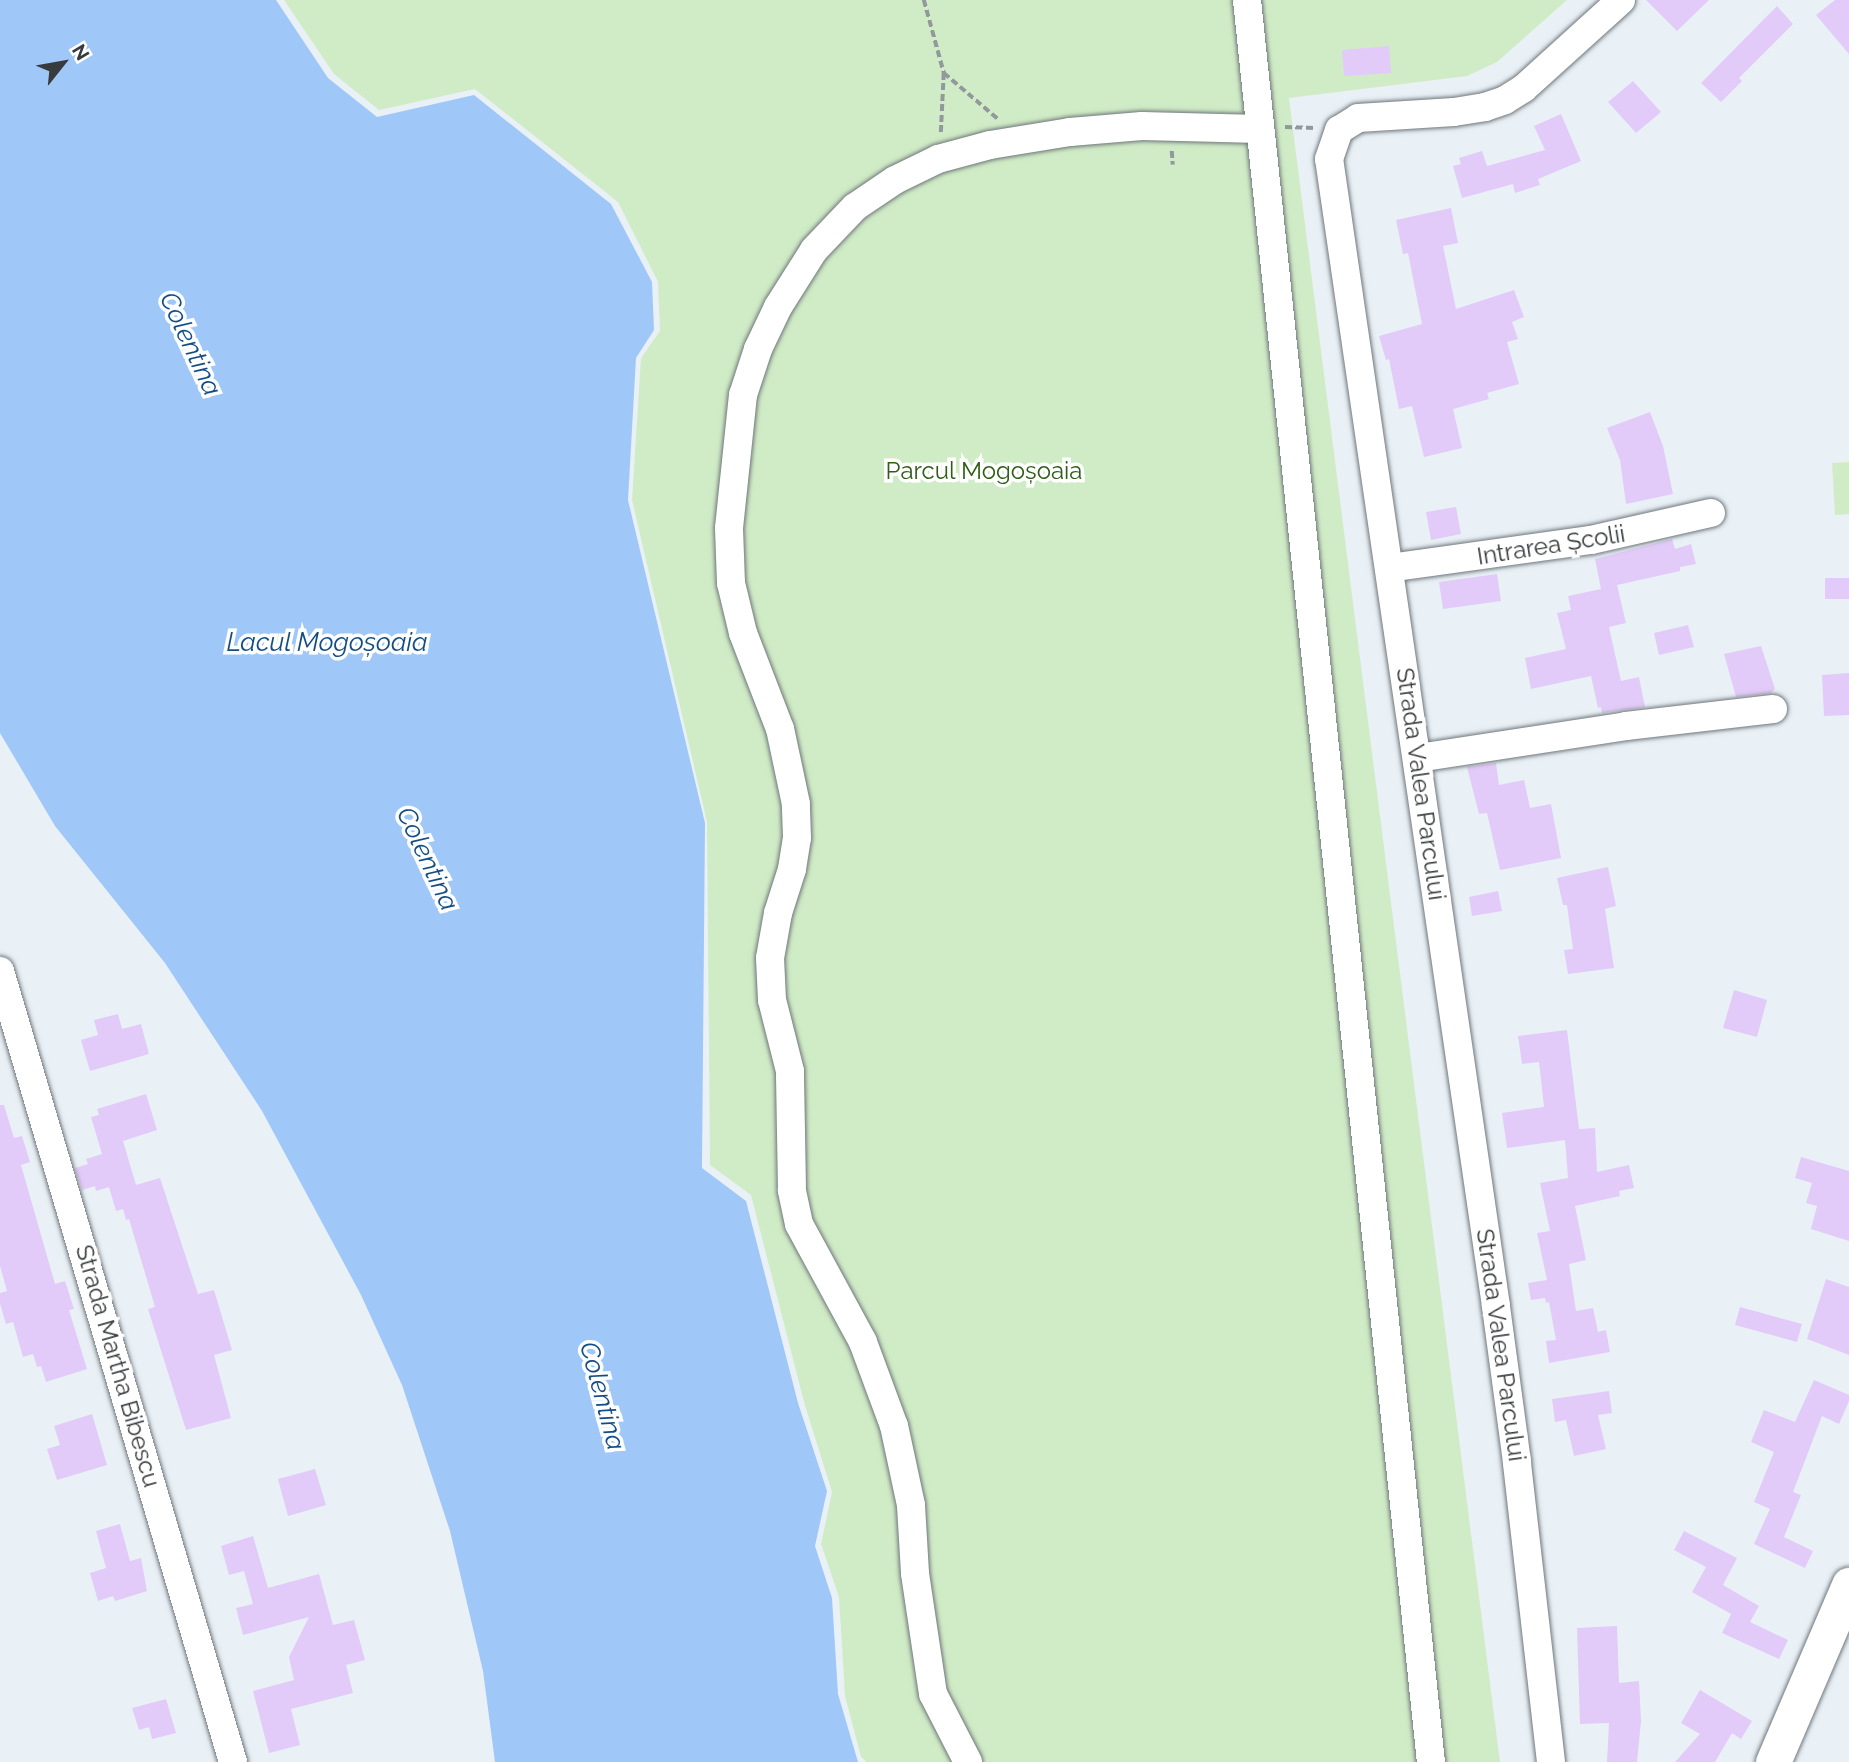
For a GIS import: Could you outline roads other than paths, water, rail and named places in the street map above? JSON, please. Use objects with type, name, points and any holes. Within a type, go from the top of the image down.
[{"type":"main road","points":[[1773,1762],[1849,1585]]},
{"type":"street","points":[[1247,0],[1431,1762]]},
{"type":"street","name":"Strada Valea Parcului","points":[[1550,1762],[1517,1462],[1418,758],[1329,159],[1339,130],[1358,118],[1454,112],[1485,107],[1505,100],[1545,71],[1621,0]]},
{"type":"street","points":[[968,1762],[933,1693],[916,1585],[911,1505],[894,1426],[863,1342],[799,1224],[792,1190],[790,1070],[772,1000],[770,958],[778,913],[792,869],[797,838],[796,804],[780,729],[743,633],[732,583],[729,528],[743,394],[758,349],[778,307],[814,250],[855,207],[895,180],[938,159],[1026,140],[1142,126],[1260,129]]},
{"type":"street","name":"Intrarea Școlii","points":[[1390,568],[1591,540],[1711,513]]},
{"type":"street","points":[[1418,758],[1626,726],[1773,709]]},
{"type":"street","name":"Strada Martha Bibescu","points":[[0,971],[233,1762]]},
{"type":"water","name":"Lacul Mogoșoaia","points":[[0,0],[276,0],[328,78],[377,117],[474,95],[611,204],[652,282],[654,330],[636,358],[628,500],[705,823],[702,1168],[746,1201],[798,1403],[827,1491],[815,1546],[832,1598],[838,1694],[858,1762],[495,1762],[483,1671],[450,1531],[402,1385],[361,1295],[262,1111],[165,963],[55,826],[0,733]]},
{"type":"water label","name":"Colentina","points":[[190,344]]},
{"type":"water label","name":"Colentina","points":[[427,859]]},
{"type":"water label","name":"Colentina","points":[[602,1396]]},
{"type":"park label","name":"Parcul Mogoșoaia","points":[[984,471]]}]
